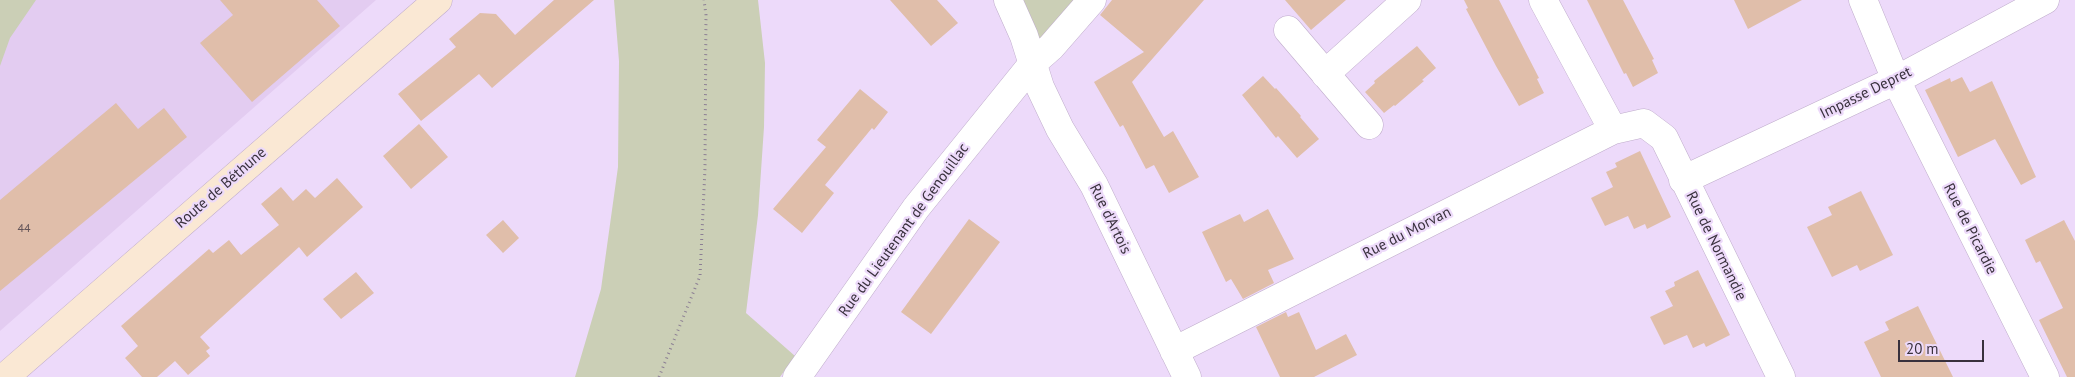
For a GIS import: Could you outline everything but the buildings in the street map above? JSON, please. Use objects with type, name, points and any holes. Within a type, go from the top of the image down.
[{"type":"main road","name":"Route de Béthune","points":[[5,377],[438,0]]},
{"type":"street","points":[[1008,0],[1034,62]]},
{"type":"street","name":"Rue du Lieutenant de Genouillac","points":[[798,377],[916,208],[1034,62],[1051,47],[1092,0]]},
{"type":"street","points":[[1325,74],[1407,0]]},
{"type":"street","points":[[1543,0],[1613,130]]},
{"type":"street","name":"Rue de Picardie","points":[[1863,0],[1896,80],[2045,377]]},
{"type":"street","name":"Impasse Depret","points":[[1683,180],[1896,80],[2045,0]]},
{"type":"street","points":[[1288,30],[1369,125]]},
{"type":"street","name":"Rue d'Artois","points":[[1034,62],[1040,86],[1060,129],[1094,185],[1186,377]]},
{"type":"street","name":"Rue du Morvan","points":[[1174,351],[1613,130],[1644,123]]},
{"type":"street","name":"Rue de Normandie","points":[[1644,123],[1664,138],[1781,377]]},
{"type":"path","points":[[659,377],[700,276],[705,168],[706,15],[704,0]]},
{"type":"shaded area","points":[[0,0],[376,0],[0,331]]},
{"type":"green space","points":[[0,0],[36,0],[10,38],[0,66]]},
{"type":"green space","points":[[614,0],[758,0],[765,63],[764,127],[758,215],[746,313],[795,356],[780,377],[575,377],[601,289],[618,167],[619,61]]},
{"type":"green space","points":[[1007,0],[1092,0],[1051,47],[1024,36]]}]
